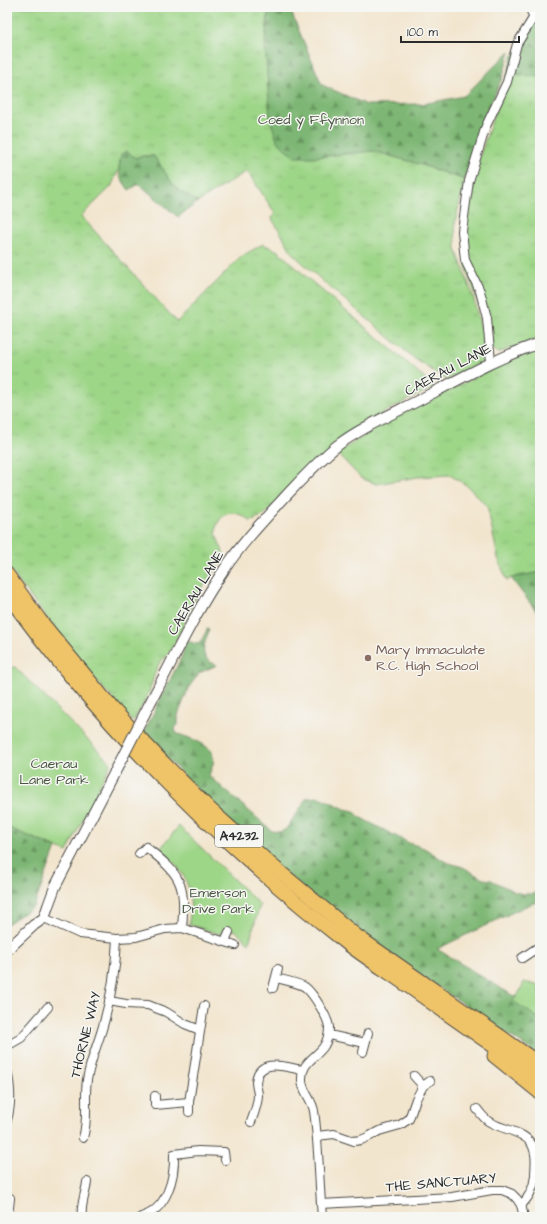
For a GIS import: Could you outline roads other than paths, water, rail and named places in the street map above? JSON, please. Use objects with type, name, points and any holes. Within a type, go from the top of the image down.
[{"type":"main road","name":"A4232","points":[[7,574],[40,620],[114,709],[158,757],[210,809],[272,866],[357,936],[540,1063]]},
{"type":"main road","name":"A4232","points":[[7,594],[32,629],[105,717],[150,766],[202,818],[264,875],[350,946],[540,1078]]},
{"type":"main road","points":[[415,991],[540,1094]]},
{"type":"street","points":[[491,362],[487,318],[480,291],[466,260],[462,232],[469,181],[486,126],[507,82],[517,44],[536,12]]},
{"type":"street","name":"CAERAU LANE","points":[[44,918],[55,887],[196,616],[224,569],[253,533],[311,469],[338,445],[360,431],[443,387],[468,376],[491,362],[540,343]]},
{"type":"street","points":[[139,854],[146,847],[165,862],[175,873],[182,888],[184,906],[182,928]]},
{"type":"street","points":[[7,950],[34,925],[44,918],[80,934],[117,938],[136,937],[165,929],[182,928],[235,944]]},
{"type":"street","points":[[225,941],[229,932]]},
{"type":"street","name":"THORNE WAY","points":[[83,1138],[86,1127],[86,1088],[88,1074],[109,1001],[116,962],[117,938]]},
{"type":"street","points":[[522,958],[540,946]]},
{"type":"street","points":[[273,988],[278,969]]},
{"type":"street","points":[[276,978],[304,986],[312,994],[327,1019],[329,1027],[329,1035],[325,1045],[308,1061],[302,1070],[302,1081],[314,1109],[322,1217]]},
{"type":"street","points":[[109,1001],[126,1004],[148,1005],[166,1012],[185,1024],[200,1030]]},
{"type":"street","points":[[189,1112],[189,1102],[204,1006]]},
{"type":"street","points":[[7,1046],[21,1038],[48,1007]]},
{"type":"street","points":[[363,1052],[368,1033]]},
{"type":"street","points":[[329,1035],[365,1043]]},
{"type":"street","points":[[251,1122],[250,1112],[258,1093],[256,1082],[262,1069],[267,1066],[275,1065],[302,1070]]},
{"type":"street","points":[[7,1071],[10,1085],[7,1120]]},
{"type":"street","points":[[414,1076],[423,1086]]},
{"type":"street","points":[[316,1136],[334,1134],[354,1141],[368,1138],[379,1131],[400,1125],[409,1118],[416,1099],[423,1086],[430,1081]]},
{"type":"street","points":[[154,1096],[155,1105],[189,1102]]},
{"type":"street","points":[[477,1110],[482,1120],[493,1123],[522,1136],[534,1149],[536,1162],[534,1184],[528,1199],[521,1205],[524,1217]]},
{"type":"street","points":[[141,1217],[156,1214],[166,1196],[170,1185],[174,1154],[198,1151],[224,1152],[225,1160]]},
{"type":"street","points":[[82,1217],[81,1206],[86,1194],[87,1182]]},
{"type":"street","name":"THE SANCTUARY","points":[[321,1204],[452,1197],[492,1190],[502,1190],[512,1194],[517,1198],[521,1205]]},
{"type":"street","points":[[8,1217],[10,1198]]},
{"type":"place","name":"Mary Immaculate R.C. High School","points":[[368,658]]},
{"type":"park label","name":"Coed y Ffynnon","points":[[311,120]]},
{"type":"park label","name":"Caerau Lane Park","points":[[54,772]]},
{"type":"park label","name":"Emerson Drive Park","points":[[218,902]]}]
